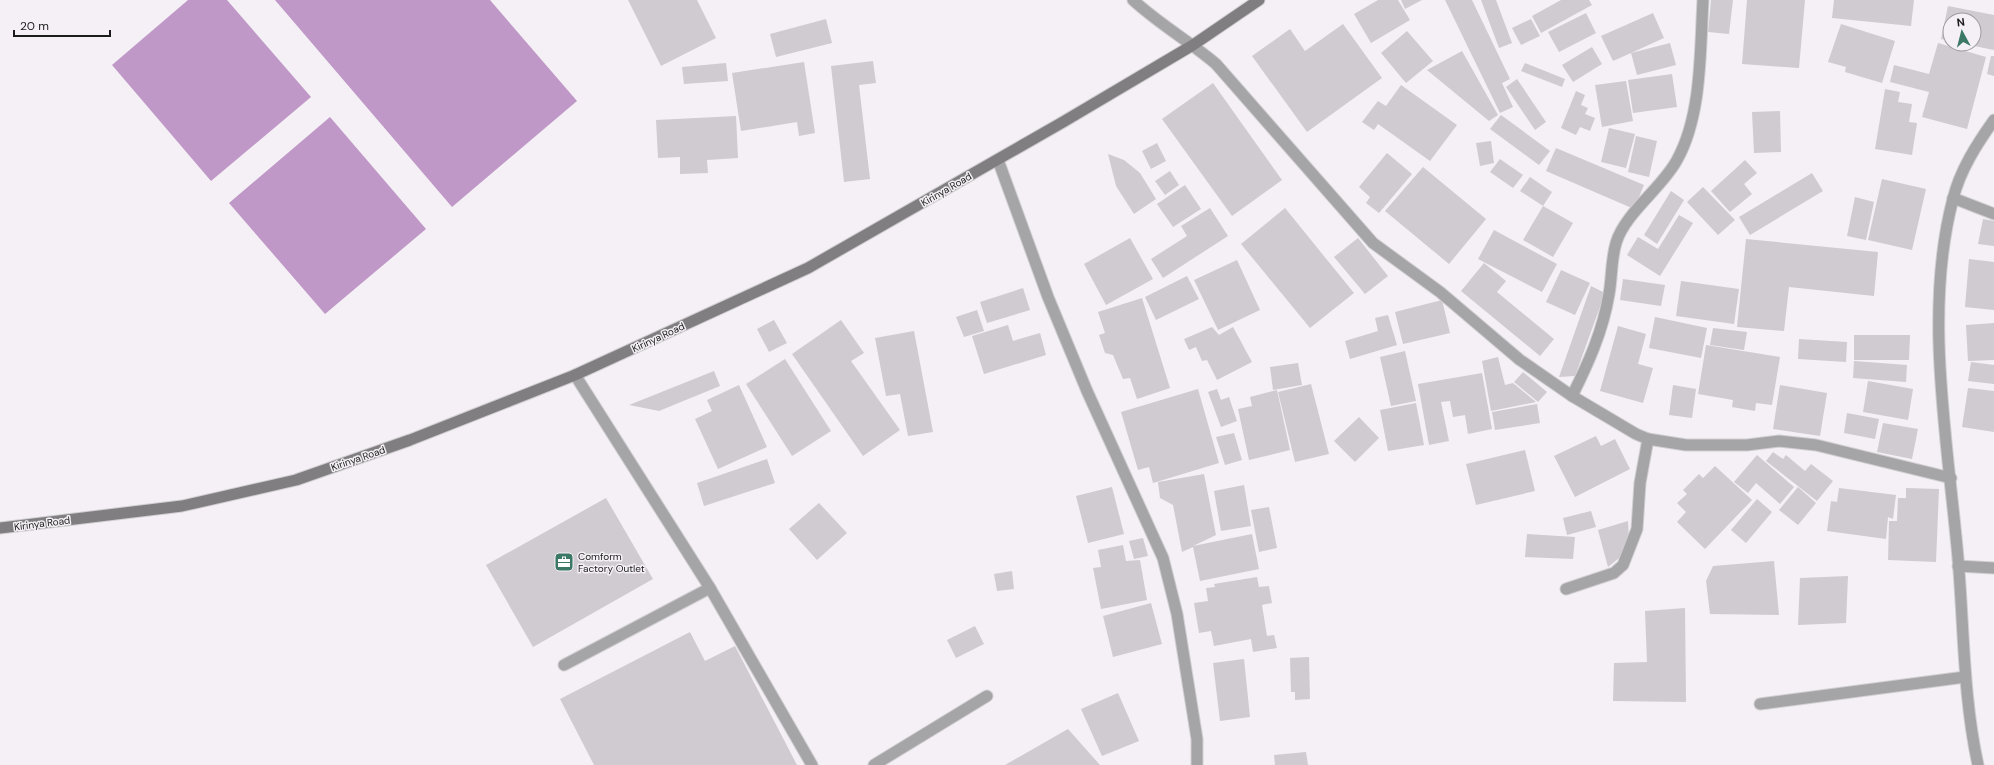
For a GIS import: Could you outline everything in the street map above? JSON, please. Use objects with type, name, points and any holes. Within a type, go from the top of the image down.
[{"type":"main road","name":"Kirinya Road","points":[[0,528],[182,506],[296,480],[410,440],[575,375],[808,268],[998,160],[1193,45],[1259,0]]},
{"type":"street","points":[[1133,0],[1216,64],[1373,243],[1440,292],[1520,360],[1572,396],[1636,434],[1648,439],[1686,445],[1747,445],[1779,441],[1816,445],[1951,478]]},
{"type":"street","points":[[1572,396],[1592,357],[1609,294],[1616,243],[1623,229],[1677,161],[1688,132],[1696,98],[1703,0]]},
{"type":"street","points":[[1978,765],[1970,729],[1961,633],[1958,566],[1951,478],[1941,382],[1939,318],[1942,254],[1953,198],[1975,145],[1994,120]]},
{"type":"street","points":[[998,160],[1048,297],[1078,369],[1163,558],[1178,614],[1197,739],[1197,765]]},
{"type":"street","points":[[1953,198],[1994,214]]},
{"type":"street","points":[[575,375],[710,588],[812,765]]},
{"type":"street","points":[[1566,588],[1614,573],[1623,565],[1637,529],[1640,483],[1648,439]]},
{"type":"street","points":[[1958,566],[1994,568]]},
{"type":"street","points":[[564,665],[710,588]]},
{"type":"street","points":[[1760,704],[1966,677]]},
{"type":"street","points":[[874,765],[987,696]]},
{"type":"shaded area","points":[[188,0],[227,0],[311,97],[211,181],[112,65]]},
{"type":"shaded area","points":[[275,0],[490,0],[577,101],[452,207]]},
{"type":"shaded area","points":[[330,117],[426,229],[325,314],[229,203]]},
{"type":"building","points":[[628,0],[697,0],[716,38],[661,66]]},
{"type":"building","points":[[1378,0],[1398,0],[1410,20],[1371,43],[1354,14]]},
{"type":"building","points":[[1401,0],[1422,0],[1405,9]]},
{"type":"building","points":[[1445,0],[1472,0],[1510,79],[1502,83],[1513,107],[1500,113]]},
{"type":"building","points":[[1481,0],[1496,0],[1512,43],[1499,48]]},
{"type":"building","points":[[1561,0],[1589,0],[1592,5],[1541,33],[1532,16]]},
{"type":"building","points":[[1711,0],[1733,0],[1729,34],[1708,32]]},
{"type":"building","points":[[1747,0],[1805,0],[1799,68],[1742,64]]},
{"type":"building","points":[[1834,0],[1914,0],[1911,26],[1832,18]]},
{"type":"building","points":[[1948,6],[1979,12],[1947,12]]},
{"type":"building","points":[[1586,13],[1596,33],[1559,52],[1548,32]]},
{"type":"building","points":[[1653,13],[1664,38],[1613,61],[1601,36]]},
{"type":"building","points":[[1982,13],[1994,15],[1994,50],[1982,48]]},
{"type":"building","points":[[826,19],[832,43],[776,57],[770,34]]},
{"type":"building","points":[[1531,19],[1540,36],[1521,45],[1512,28]]},
{"type":"building","points":[[1343,24],[1382,78],[1307,132],[1252,56],[1290,29],[1305,51]]},
{"type":"building","points":[[1841,24],[1895,41],[1882,83],[1845,72],[1846,67],[1828,62]]},
{"type":"building","points":[[1407,31],[1433,61],[1406,83],[1381,53]]},
{"type":"building","points":[[1670,43],[1676,65],[1637,75],[1631,53]]},
{"type":"building","points":[[1938,43],[1942,44],[1942,52],[1969,52],[1986,57],[1967,129],[1922,117],[1929,92],[1890,82],[1894,65],[1929,74]]},
{"type":"building","points":[[1592,47],[1602,64],[1573,82],[1562,65]]},
{"type":"building","points":[[1462,51],[1498,115],[1489,121],[1427,70]]},
{"type":"building","points":[[1991,56],[1994,56],[1994,76],[1987,74]]},
{"type":"building","points":[[873,61],[876,83],[859,85],[870,179],[844,182],[831,66]]},
{"type":"building","points":[[804,62],[815,133],[799,136],[797,122],[741,131],[732,73]]},
{"type":"building","points":[[726,63],[728,81],[684,84],[682,67]]},
{"type":"building","points":[[1525,63],[1565,79],[1562,87],[1521,71]]},
{"type":"building","points":[[1672,74],[1677,107],[1633,113],[1628,80]]},
{"type":"building","points":[[1517,79],[1546,122],[1535,130],[1506,87]]},
{"type":"building","points":[[1626,81],[1633,121],[1602,127],[1595,85]]},
{"type":"building","points":[[1213,83],[1282,180],[1232,216],[1162,119]]},
{"type":"building","points":[[1401,85],[1457,125],[1430,161],[1378,124],[1374,130],[1362,122],[1378,101],[1386,106]]},
{"type":"building","points":[[1885,89],[1900,92],[1898,102],[1912,104],[1909,122],[1917,123],[1912,155],[1875,149]]},
{"type":"building","points":[[1576,91],[1585,95],[1581,105],[1588,108],[1585,114],[1595,118],[1590,131],[1580,127],[1576,135],[1561,128]]},
{"type":"building","points":[[1780,111],[1781,152],[1754,153],[1752,112]]},
{"type":"building","points":[[1501,115],[1550,151],[1539,165],[1490,129]]},
{"type":"building","points":[[736,116],[738,158],[707,160],[708,173],[680,174],[680,157],[658,158],[656,120]]},
{"type":"building","points":[[1609,128],[1635,134],[1626,168],[1601,162]]},
{"type":"building","points":[[1636,136],[1657,141],[1649,177],[1628,172]]},
{"type":"building","points":[[1491,141],[1494,163],[1480,166],[1476,143]]},
{"type":"building","points":[[1157,143],[1166,161],[1151,169],[1142,151]]},
{"type":"building","points":[[1556,148],[1644,185],[1634,209],[1546,171]]},
{"type":"building","points":[[1387,153],[1412,174],[1379,213],[1366,203],[1370,197],[1359,187]]},
{"type":"building","points":[[1108,154],[1124,160],[1140,173],[1156,199],[1134,214],[1116,186]]},
{"type":"building","points":[[1500,159],[1523,175],[1513,188],[1490,172]]},
{"type":"building","points":[[1745,160],[1757,173],[1744,184],[1752,194],[1730,212],[1711,191]]},
{"type":"building","points":[[1423,167],[1486,219],[1449,264],[1385,211]]},
{"type":"building","points":[[1170,171],[1179,185],[1165,195],[1155,181]]},
{"type":"building","points":[[1812,173],[1823,191],[1750,235],[1739,217]]},
{"type":"building","points":[[1530,177],[1552,192],[1543,206],[1520,191]]},
{"type":"building","points":[[1882,179],[1926,189],[1912,250],[1868,240]]},
{"type":"building","points":[[1185,185],[1201,209],[1173,227],[1157,204]]},
{"type":"building","points":[[1703,187],[1735,220],[1718,235],[1687,202]]},
{"type":"building","points":[[1671,191],[1684,200],[1657,244],[1644,235]]},
{"type":"building","points":[[1855,197],[1874,202],[1866,240],[1847,236]]},
{"type":"building","points":[[1543,206],[1573,223],[1553,257],[1523,240]]},
{"type":"building","points":[[1210,208],[1228,236],[1163,278],[1151,259],[1187,236],[1181,226]]},
{"type":"building","points":[[1285,208],[1354,293],[1310,328],[1241,244]]},
{"type":"building","points":[[1679,215],[1693,223],[1660,276],[1627,255],[1638,237],[1658,249]]},
{"type":"building","points":[[1983,219],[1994,221],[1994,246],[1978,244]]},
{"type":"building","points":[[1494,230],[1557,264],[1542,292],[1478,259]]},
{"type":"building","points":[[1130,238],[1153,279],[1106,305],[1084,264]]},
{"type":"building","points":[[1358,238],[1388,276],[1365,294],[1334,257]]},
{"type":"building","points":[[1746,239],[1878,252],[1874,296],[1789,287],[1784,331],[1737,327]]},
{"type":"building","points":[[1969,259],[1994,262],[1994,310],[1965,307]]},
{"type":"building","points":[[1237,260],[1260,310],[1218,330],[1194,280]]},
{"type":"building","points":[[1484,263],[1506,281],[1497,292],[1554,339],[1540,356],[1461,291]]},
{"type":"building","points":[[1561,270],[1590,283],[1575,315],[1546,302]]},
{"type":"building","points":[[1187,276],[1199,299],[1156,320],[1145,297]]},
{"type":"building","points":[[1623,279],[1665,285],[1661,306],[1620,300]]},
{"type":"building","points":[[1681,281],[1739,289],[1734,324],[1676,316]]},
{"type":"building","points":[[1591,286],[1605,293],[1575,376],[1559,377]]},
{"type":"building","points":[[1023,288],[1030,310],[987,323],[980,302]]},
{"type":"building","points":[[1142,298],[1170,388],[1137,399],[1130,378],[1123,379],[1113,355],[1105,353],[1099,335],[1105,333],[1098,312]]},
{"type":"building","points":[[1442,300],[1450,333],[1403,344],[1395,312]]},
{"type":"building","points":[[977,310],[984,331],[964,337],[956,317]]},
{"type":"building","points":[[1388,315],[1397,345],[1350,359],[1345,341],[1378,331],[1375,318]]},
{"type":"building","points":[[1655,317],[1707,328],[1701,358],[1649,348]]},
{"type":"building","points":[[774,320],[787,343],[769,352],[757,329]]},
{"type":"building","points":[[841,320],[864,353],[851,361],[900,430],[863,456],[792,354]]},
{"type":"building","points":[[1994,323],[1994,360],[1968,361],[1966,325]]},
{"type":"building","points":[[1008,325],[1013,341],[1040,333],[1046,355],[984,374],[972,336]]},
{"type":"building","points":[[1618,326],[1646,334],[1638,364],[1653,368],[1643,403],[1600,391]]},
{"type":"building","points":[[1212,327],[1219,335],[1233,327],[1252,362],[1217,380],[1207,360],[1202,361],[1196,347],[1189,350],[1184,339]]},
{"type":"building","points":[[1713,328],[1747,332],[1744,350],[1710,345]]},
{"type":"building","points":[[914,331],[933,432],[908,436],[900,394],[886,396],[875,338]]},
{"type":"building","points":[[1854,335],[1910,335],[1909,360],[1854,360]]},
{"type":"building","points":[[1799,339],[1847,342],[1846,362],[1798,359]]},
{"type":"building","points":[[1706,345],[1780,357],[1772,405],[1756,403],[1755,411],[1732,407],[1733,400],[1698,394]]},
{"type":"building","points":[[1405,351],[1416,401],[1391,406],[1380,357]]},
{"type":"building","points":[[1498,357],[1505,385],[1513,383],[1536,402],[1491,411],[1482,361]]},
{"type":"building","points":[[785,359],[831,431],[792,456],[746,384]]},
{"type":"building","points":[[1854,361],[1907,365],[1906,382],[1853,378]]},
{"type":"building","points":[[1971,362],[1994,365],[1994,384],[1968,381]]},
{"type":"building","points":[[1298,363],[1302,385],[1273,390],[1270,367]]},
{"type":"building","points":[[714,371],[720,386],[659,411],[629,405]]},
{"type":"building","points":[[1523,372],[1547,392],[1538,402],[1514,382]]},
{"type":"building","points":[[1482,373],[1492,429],[1468,434],[1465,415],[1453,417],[1450,401],[1441,402],[1449,441],[1429,445],[1418,384]]},
{"type":"building","points":[[1868,381],[1913,389],[1908,420],[1863,412]]},
{"type":"building","points":[[1311,384],[1329,454],[1295,462],[1278,392]]},
{"type":"building","points":[[739,385],[767,447],[718,469],[695,419],[712,411],[707,400]]},
{"type":"building","points":[[1673,385],[1696,389],[1692,418],[1669,415]]},
{"type":"building","points":[[1780,385],[1827,393],[1820,436],[1773,429]]},
{"type":"building","points":[[1968,388],[1994,391],[1994,432],[1962,427]]},
{"type":"building","points":[[1198,389],[1219,463],[1153,483],[1149,467],[1138,470],[1121,412]]},
{"type":"building","points":[[1217,389],[1221,400],[1229,397],[1237,421],[1221,427],[1208,392]]},
{"type":"building","points":[[1277,390],[1290,450],[1249,460],[1238,409],[1252,406],[1250,397]]},
{"type":"building","points":[[1416,403],[1424,445],[1388,451],[1380,410]]},
{"type":"building","points":[[1537,404],[1540,423],[1495,430],[1492,412]]},
{"type":"building","points":[[1847,413],[1879,419],[1875,439],[1844,433]]},
{"type":"building","points":[[1359,417],[1379,438],[1355,462],[1334,441]]},
{"type":"building","points":[[1883,423],[1918,429],[1912,459],[1877,452]]},
{"type":"building","points":[[1234,433],[1242,460],[1225,465],[1216,437]]},
{"type":"building","points":[[1596,436],[1601,446],[1615,439],[1630,469],[1575,497],[1554,456]]},
{"type":"building","points":[[1525,450],[1535,491],[1476,505],[1466,464]]},
{"type":"building","points":[[1773,452],[1783,459],[1786,455],[1805,471],[1811,464],[1833,481],[1817,501],[1766,461]]},
{"type":"building","points":[[1757,455],[1794,487],[1780,504],[1756,483],[1748,493],[1734,482]]},
{"type":"building","points":[[767,459],[775,483],[704,506],[697,483]]},
{"type":"building","points":[[1715,466],[1752,500],[1705,549],[1677,522],[1686,512],[1677,503],[1687,494],[1683,490],[1699,474],[1703,478]]},
{"type":"building","points":[[1204,474],[1216,535],[1193,546],[1252,534],[1259,569],[1200,581],[1193,547],[1182,552],[1173,505],[1160,498],[1158,482]]},
{"type":"building","points":[[1244,485],[1251,526],[1221,531],[1214,491]]},
{"type":"building","points":[[1112,487],[1124,534],[1088,543],[1076,496]]},
{"type":"building","points":[[1798,487],[1816,503],[1798,525],[1779,510]]},
{"type":"building","points":[[1839,488],[1896,495],[1893,519],[1888,517],[1886,539],[1827,531],[1831,501],[1837,502]]},
{"type":"building","points":[[1906,488],[1939,489],[1936,562],[1888,560],[1889,521],[1897,521],[1898,498],[1906,498]]},
{"type":"building","points":[[606,498],[653,579],[533,647],[486,565]]},
{"type":"building","points":[[1757,499],[1772,512],[1746,543],[1731,530]]},
{"type":"building","points":[[819,503],[847,533],[817,560],[789,529]]},
{"type":"building","points":[[1269,507],[1277,548],[1259,552],[1251,510]]},
{"type":"building","points":[[1591,511],[1596,527],[1567,535],[1563,518]]},
{"type":"building","points":[[1628,521],[1629,540],[1624,554],[1608,567],[1598,530]]},
{"type":"building","points":[[1527,534],[1575,537],[1573,559],[1525,557]]},
{"type":"building","points":[[1143,538],[1148,556],[1134,559],[1129,541]]},
{"type":"building","points":[[1123,545],[1126,561],[1140,560],[1147,600],[1101,609],[1093,568],[1101,567],[1098,550]]},
{"type":"building","points":[[1774,561],[1779,615],[1710,614],[1706,581],[1713,566]]},
{"type":"building","points":[[1012,571],[1014,589],[997,591],[994,574]]},
{"type":"building","points":[[1848,576],[1846,623],[1798,625],[1800,578]]},
{"type":"building","points":[[1257,577],[1259,587],[1269,586],[1272,603],[1262,605],[1267,636],[1274,635],[1277,648],[1253,652],[1251,639],[1214,646],[1211,631],[1199,633],[1194,603],[1208,601],[1206,588],[1215,587],[1214,584]]},
{"type":"building","points":[[1151,603],[1162,644],[1113,657],[1103,616]]},
{"type":"building","points":[[1685,608],[1686,702],[1613,701],[1614,663],[1647,662],[1645,611]]},
{"type":"building","points":[[975,626],[984,644],[956,658],[947,640]]},
{"type":"building","points":[[690,632],[705,661],[735,646],[797,765],[594,765],[560,699]]},
{"type":"building","points":[[1309,657],[1310,699],[1295,700],[1295,692],[1291,692],[1290,658]]},
{"type":"building","points":[[1244,659],[1250,717],[1220,721],[1213,663]]},
{"type":"building","points":[[1118,693],[1139,741],[1102,756],[1081,709]]},
{"type":"building","points":[[1068,729],[1100,765],[1005,765]]},
{"type":"building","points":[[1306,752],[1308,765],[1275,765],[1274,755]]},
{"type":"place","name":"Comform Factory Outlet","points":[[564,562]]}]
